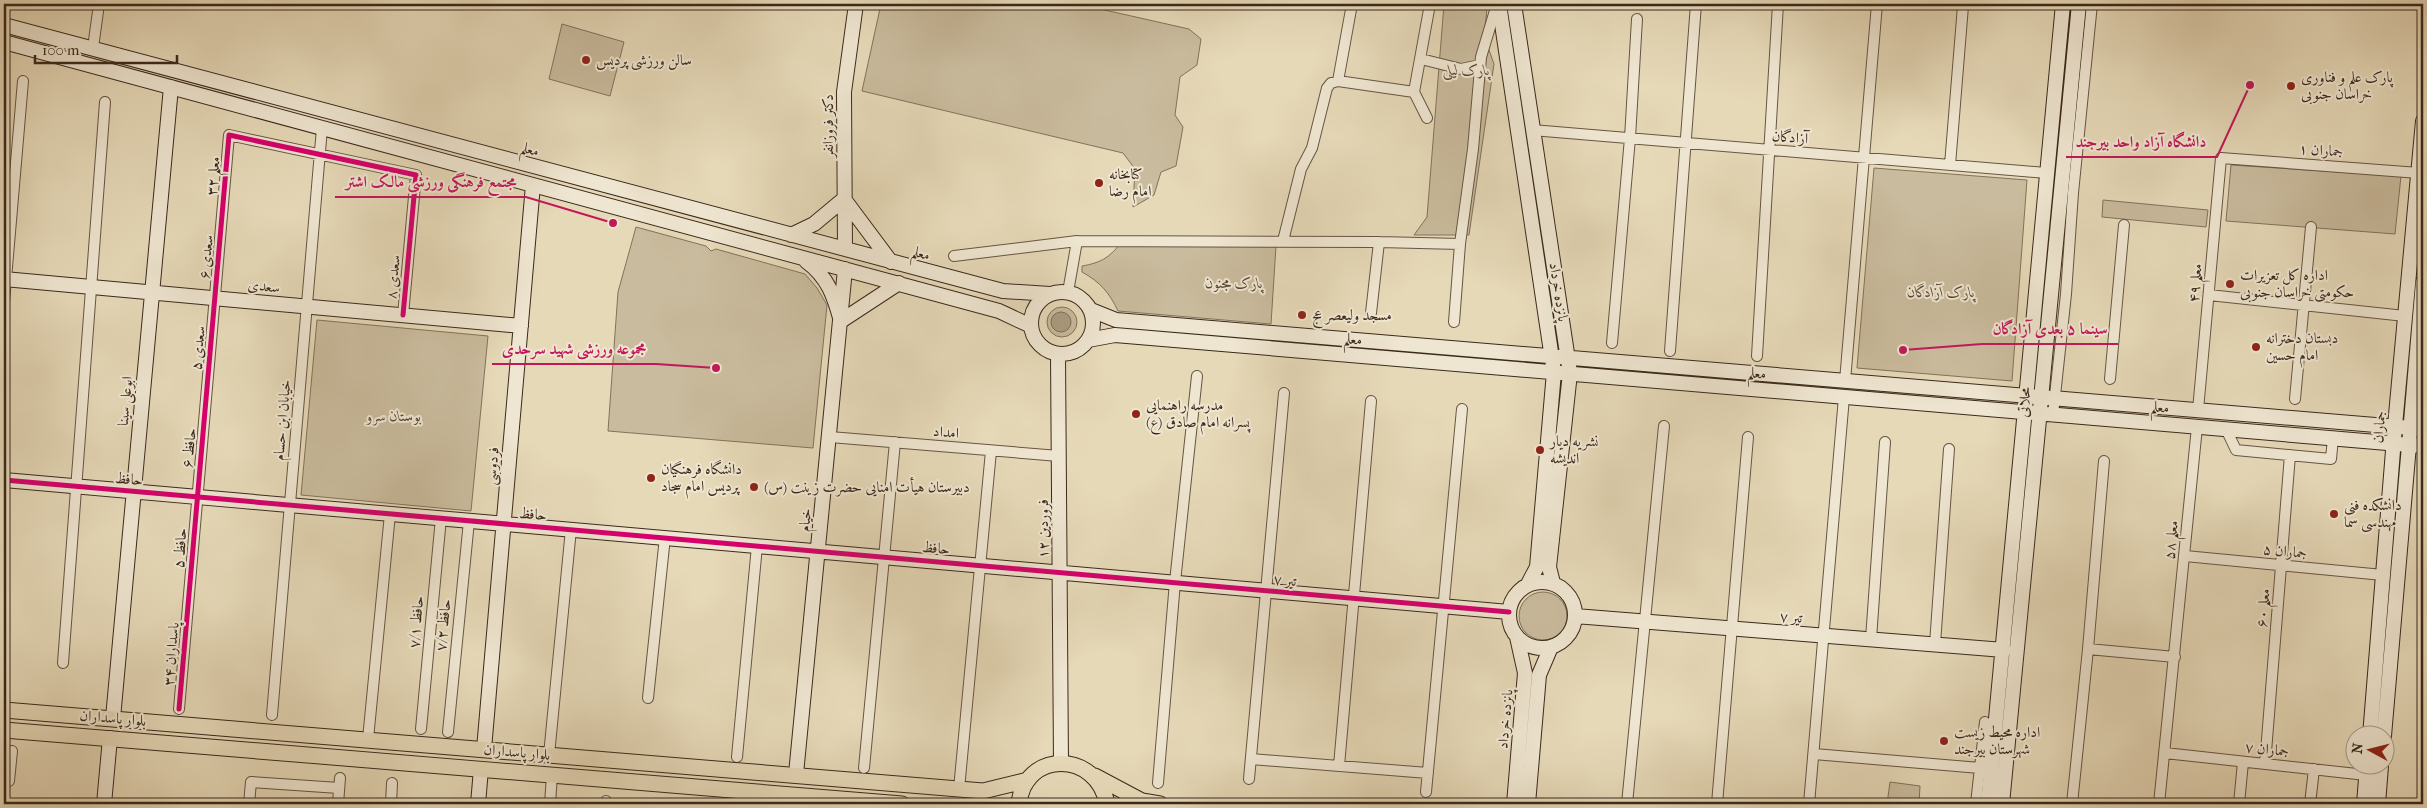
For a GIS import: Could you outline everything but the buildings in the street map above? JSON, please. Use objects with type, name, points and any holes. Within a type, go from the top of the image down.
[{"type":"main road","name":"دکتر فروزانفر","points":[[845,249],[844,92],[856,4]]},
{"type":"main road","name":"پانزده خرداد","points":[[1498,4],[1554,372],[1537,567],[1528,584]]},
{"type":"main road","name":"پانزده خرداد","points":[[1514,4],[1570,373],[1549,567],[1553,583]]},
{"type":"main road","name":"محلاتی","points":[[2002,804],[2039,413],[2027,396],[2063,4]]},
{"type":"main road","name":"محلاتی","points":[[1988,804],[2004,650],[2039,413],[2048,398],[2081,45],[2079,4]]},
{"type":"main road","name":"معلم","points":[[4,25],[1002,292],[1050,294]]},
{"type":"main road","points":[[4,42],[899,283],[999,311],[1031,326]]},
{"type":"main road","name":"ابوعلی سینا","points":[[113,718],[132,492],[171,87]]},
{"type":"main road","name":"جماران","points":[[2371,726],[2395,426],[2423,121]]},
{"type":"main road","name":"فردوسی","points":[[484,749],[533,185]]},
{"type":"main road","points":[[791,235],[814,224],[844,199],[891,262]]},
{"type":"main road","points":[[800,257],[818,270],[833,292],[841,322],[899,283]]},
{"type":"main road","name":"خیام","points":[[796,774],[845,269]]},
{"type":"main road","name":"سعدی","points":[[5,280],[521,326]]},
{"type":"main road","name":"جماران","points":[[2385,726],[2408,444],[2417,429],[2423,282]]},
{"type":"main road","points":[[1068,292],[1084,300],[1091,310],[1093,322],[1088,340],[1074,352],[1058,355],[1040,345],[1033,335],[1031,326],[1033,311],[1040,301],[1050,294],[1068,292]]},
{"type":"main road","name":"معلم","points":[[1091,310],[1116,320],[2417,429]]},
{"type":"main road","name":"معلم","points":[[1088,340],[1115,335],[2423,446]]},
{"type":"main road","name":"۱۲ فروردین","points":[[1058,355],[1061,763]]},
{"type":"main road","name":"حافظ","points":[[4,480],[1060,572]]},
{"type":"main road","name":"۷ تیر","points":[[1060,572],[1509,612]]},
{"type":"main road","points":[[1536,582],[1553,583],[1561,587],[1572,600],[1575,616],[1570,633],[1564,640],[1551,647],[1532,647],[1517,637],[1512,629],[1509,612],[1515,595],[1528,584],[1536,582]]},
{"type":"main road","name":"۷ تیر","points":[[1575,616],[2004,650]]},
{"type":"main road","name":"پانزده خرداد","points":[[1514,804],[1525,673],[1517,637]]},
{"type":"main road","name":"پانزده خرداد","points":[[1528,804],[1539,675],[1551,647]]},
{"type":"main road","name":"بلوار پاسداران","points":[[4,710],[796,774],[959,788],[983,792],[1028,780],[1039,770],[1061,763]]},
{"type":"main road","name":"بلوار پاسداران","points":[[4,730],[552,775],[807,800],[902,804]]},
{"type":"main road","points":[[104,804],[110,738]]},
{"type":"main road","points":[[1061,763],[1083,768],[1092,775],[1100,783],[1106,804]]},
{"type":"main road","points":[[478,804],[481,769]]},
{"type":"main road","points":[[1092,775],[1142,801],[1160,804]]},
{"type":"main road","points":[[2364,804],[2366,776]]},
{"type":"main road","points":[[2378,804],[2380,776]]},
{"type":"main road","points":[[1019,804],[1023,787],[1028,780]]},
{"type":"street","points":[[92,48],[99,4]]},
{"type":"street","points":[[1338,81],[1352,4]]},
{"type":"street","points":[[1427,118],[1414,92],[1430,4]]},
{"type":"street","points":[[1454,322],[1460,244],[1473,149],[1480,66],[1498,4]]},
{"type":"street","points":[[1670,351],[1680,244],[1696,4]]},
{"type":"street","points":[[1757,356],[1778,4]]},
{"type":"street","points":[[1845,381],[1877,4]]},
{"type":"street","points":[[2081,45],[2092,4]]},
{"type":"street","points":[[1950,165],[1963,6]]},
{"type":"street","points":[[1612,343],[1630,138],[1638,19]]},
{"type":"street","points":[[1421,59],[1461,69],[1480,66]]},
{"type":"street","points":[[4,302],[23,81]]},
{"type":"street","points":[[1282,242],[1301,169],[1312,148],[1327,88],[1330,83],[1338,81],[1414,92]]},
{"type":"street","points":[[63,664],[105,102]]},
{"type":"street","name":"خیابان ابن حسام","points":[[272,715],[322,128]]},
{"type":"street","name":"آزادگان","points":[[1532,130],[2046,173]]},
{"type":"street","name":"معلم ۳۲","points":[[222,218],[229,136],[320,154]]},
{"type":"street","name":"سعدی ۸","points":[[320,154],[416,175],[403,315]]},
{"type":"street","name":"جماران ۱","points":[[2222,158],[2419,172]]},
{"type":"street","name":"معلم ۴۹","points":[[2198,410],[2222,158]]},
{"type":"street","name":"سعدی ۶","points":[[215,298],[222,218]]},
{"type":"street","points":[[2110,379],[2124,225]]},
{"type":"street","points":[[2296,399],[2311,227]]},
{"type":"street","points":[[954,256],[1077,241],[1460,244]]},
{"type":"street","points":[[1068,292],[1077,241]]},
{"type":"street","points":[[1371,313],[1378,242]]},
{"type":"street","points":[[2209,295],[2406,316]]},
{"type":"street","name":"سعدی ۵","points":[[206,401],[215,298]]},
{"type":"street","points":[[1158,783],[1175,582],[1197,376]]},
{"type":"street","points":[[1249,779],[1284,393]]},
{"type":"street","points":[[1809,804],[1835,520],[1844,397]]},
{"type":"street","name":"حافظ ۶","points":[[196,497],[206,401]]},
{"type":"street","points":[[1339,766],[1371,401]]},
{"type":"street","points":[[1426,792],[1462,409]]},
{"type":"street","points":[[1627,804],[1652,528],[1664,426]]},
{"type":"street","name":"معلم ۵۸","points":[[2159,804],[2198,427]]},
{"type":"street","points":[[2226,429],[2236,450],[2290,455],[2331,458],[2333,438]]},
{"type":"street","name":"امداد","points":[[830,437],[1059,456]]},
{"type":"street","points":[[1718,804],[1748,437]]},
{"type":"street","points":[[864,768],[895,442]]},
{"type":"street","points":[[1871,639],[1885,442]]},
{"type":"street","points":[[1935,644],[1949,448]]},
{"type":"street","points":[[959,788],[978,565],[991,450]]},
{"type":"street","name":"معلم ۶۰","points":[[2264,764],[2290,455]]},
{"type":"street","points":[[2072,804],[2088,649],[2104,461]]},
{"type":"street","name":"حافظ ۵","points":[[188,602],[196,497]]},
{"type":"street","points":[[368,739],[390,514]]},
{"type":"street","name":"حافظ ۷/۱","points":[[420,729],[441,518]]},
{"type":"street","name":"حافظ ۷/۲","points":[[448,732],[469,520]]},
{"type":"street","points":[[549,755],[570,529]]},
{"type":"street","points":[[648,698],[665,538]]},
{"type":"street","points":[[737,757],[757,546]]},
{"type":"street","name":"جماران ۵","points":[[2185,556],[2383,575]]},
{"type":"street","name":"پاسداران ۳۴","points":[[179,709],[188,602]]},
{"type":"street","points":[[2088,649],[2175,657]]},
{"type":"street","points":[[1976,804],[1985,722]]},
{"type":"street","points":[[4,780],[9,781],[12,751]]},
{"type":"street","name":"جماران ۷","points":[[2165,753],[2314,769],[2344,770]]},
{"type":"street","points":[[1814,754],[1980,768]]},
{"type":"street","points":[[1251,759],[1428,773]]},
{"type":"street","points":[[2239,804],[2243,762]]},
{"type":"street","points":[[2310,804],[2314,769]]},
{"type":"street","points":[[550,804],[552,775]]},
{"type":"street","points":[[249,804],[251,782],[340,783],[338,804]]},
{"type":"street","points":[[391,804],[392,783]]},
{"type":"green space","points":[[881,4],[1078,4],[1189,29],[1201,39],[1197,65],[1180,77],[1175,115],[1183,127],[1176,166],[1161,172],[1154,195],[1133,207],[1135,169],[1123,153],[862,91]]},
{"type":"green space","name":"پارک لیلی","points":[[1444,4],[1484,4],[1487,9],[1484,36],[1494,64],[1469,235],[1414,235],[1427,217]]},
{"type":"green space","name":"سالن ورزشی پردیس","points":[[562,24],[624,42],[610,96],[549,79]]},
{"type":"green space","points":[[2231,165],[2401,176],[2395,234],[2226,221]]},
{"type":"green space","name":"پارک آزادگان","points":[[1874,168],[2027,180],[2012,381],[1857,368]]},
{"type":"green space","points":[[2103,200],[2208,210],[2206,227],[2102,217]]},
{"type":"green space","points":[[636,227],[706,246],[711,251],[716,249],[805,274],[817,288],[827,305],[813,448],[608,431],[618,292]]},
{"type":"green space","name":"پارک مجنون","points":[[1120,244],[1276,246],[1271,324],[1118,311],[1103,288],[1082,272],[1082,266],[1104,259]]},
{"type":"green space","points":[[1062,307],[1073,311],[1077,322],[1073,333],[1062,337],[1051,333],[1047,322],[1051,311]]},
{"type":"green space","name":"بوستان سرو","points":[[317,320],[488,336],[471,511],[301,495]]},
{"type":"green space","points":[[1543,592],[1552,594],[1560,599],[1565,607],[1567,616],[1565,625],[1560,633],[1552,638],[1543,640],[1534,638],[1526,633],[1521,625],[1519,616],[1521,607],[1526,599],[1534,594]]},
{"type":"green space","points":[[1890,782],[1920,786],[1919,804],[1887,804]]},
{"type":"shaded area","points":[[1061,312],[1068,315],[1071,322],[1068,329],[1061,332],[1054,329],[1051,322],[1054,315]]},
{"type":"cycle path","points":[[179,709],[229,135],[416,175],[403,315]]},
{"type":"cycle path","points":[[4,480],[1509,612]]},
{"type":"place","name":"سالن ورزشی پردیس","points":[[586,60]]},
{"type":"place","name":"دانشگاه آزاد واحد بیرجند","points":[[2250,85]]},
{"type":"place","name":"پارک علم و فناوری خراسان جنوبی","points":[[2291,86]]},
{"type":"place","name":"کتابخانه امام رضا","points":[[1099,183]]},
{"type":"place","name":"مجتمع فرهنگی ورزشی مالک اشتر","points":[[613,223]]},
{"type":"place","name":"اداره کل تعزیرات حکومتی خراسان جنوبی","points":[[2230,284]]},
{"type":"place","name":"مسجد ولیعصر عج","points":[[1302,315]]},
{"type":"place","name":"دبستان دخترانه امام حسین","points":[[2256,347]]},
{"type":"place","name":"سینما ۵ بعدی آزادگان","points":[[1903,350]]},
{"type":"place","name":"مجموعه ورزشی شهید سرحدی","points":[[716,368]]},
{"type":"place","name":"مدرسه راهنمایی پسرانه امام صادق (ع)","points":[[1136,414]]},
{"type":"place","name":"نشریه دیار اندیشه","points":[[1540,450]]},
{"type":"place","name":"دانشگاه فرهنگیان پردیس امام سجاد","points":[[651,478]]},
{"type":"place","name":"دبیرستان هیأت امنایی حضرت زینت (س)","points":[[754,487]]},
{"type":"place","name":"دانشکده فنی مهندسی سما","points":[[2334,514]]},
{"type":"place","name":"اداره محیط زیست شهرستان بیرجند","points":[[1944,741]]}]
